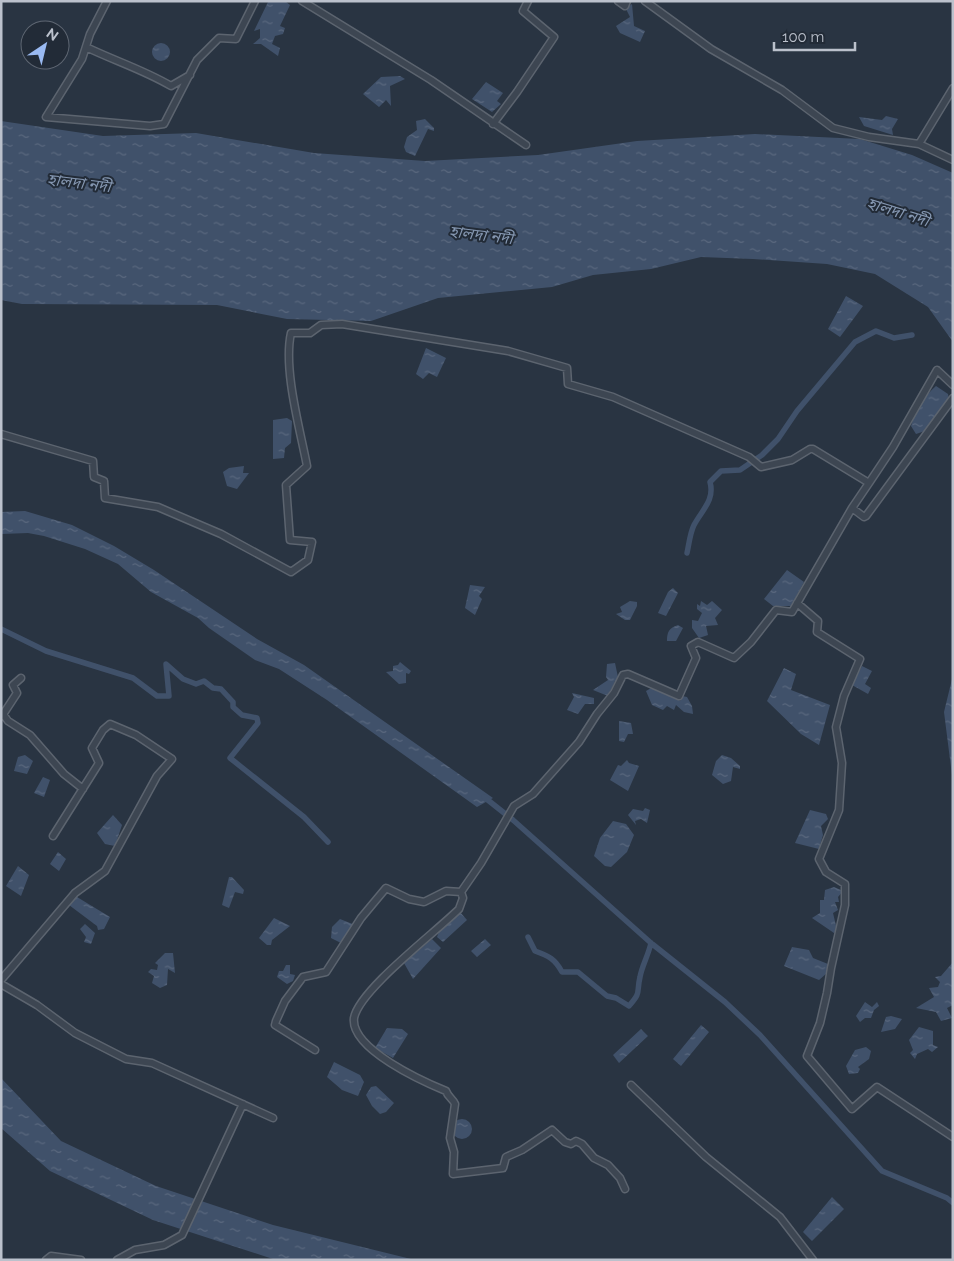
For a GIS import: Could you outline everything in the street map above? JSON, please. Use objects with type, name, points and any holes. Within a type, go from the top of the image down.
[{"type":"street","points":[[107,1],[101,8],[82,59],[46,117],[150,126],[164,124],[197,60],[219,38],[236,39],[255,1]]},
{"type":"street","points":[[302,1],[431,80],[492,124],[526,145]]},
{"type":"street","points":[[492,124],[517,92],[554,37],[523,11],[528,1]]},
{"type":"street","points":[[618,1],[625,6],[627,1]]},
{"type":"street","points":[[645,1],[711,49],[782,90],[833,128],[870,137],[919,144],[953,160]]},
{"type":"street","points":[[86,47],[118,62],[149,72],[171,86],[190,75]]},
{"type":"street","points":[[919,144],[953,88]]},
{"type":"street","points":[[1,434],[93,461],[94,477],[104,481],[105,498],[158,507],[221,534],[291,572],[308,560],[312,542],[290,540],[287,516],[286,485],[306,466],[294,398],[289,352],[291,332],[310,333],[321,325],[342,324],[508,351],[567,368],[568,384],[613,397],[749,457],[761,467],[792,460],[813,449],[869,483]]},
{"type":"street","points":[[461,892],[501,830],[514,806],[533,794],[579,742],[597,714],[614,693],[623,676],[628,674],[679,696],[696,658],[691,646],[698,642],[734,658],[751,642],[776,610],[792,612],[852,508],[937,370],[953,385]]},
{"type":"street","points":[[852,508],[864,517],[866,516],[953,398]]},
{"type":"street","points":[[797,603],[818,621],[817,632],[860,659],[844,696],[836,728],[842,762],[839,810],[818,860],[826,872],[845,884],[846,905],[820,1023],[807,1056],[852,1109],[877,1087],[953,1137]]},
{"type":"street","points":[[21,678],[13,685],[17,693],[2,715],[30,735],[64,774],[83,789]]},
{"type":"street","points":[[53,836],[99,764],[92,748],[103,730],[112,723],[136,735],[172,759],[157,776],[105,871],[75,893],[1,982],[75,1033],[126,1059],[152,1063],[273,1118]]},
{"type":"street","points":[[315,1050],[275,1025],[286,1001],[303,977],[326,972],[361,918],[386,888],[409,899],[424,902],[446,891],[461,892]]},
{"type":"street","points":[[461,892],[463,898],[459,909],[384,977],[359,1004],[354,1020],[359,1034],[377,1054],[428,1084],[446,1091],[448,1096],[453,1099],[455,1104],[450,1138],[454,1152],[453,1174],[503,1168],[506,1156],[522,1150],[552,1130],[565,1142],[571,1144],[576,1141],[582,1144],[594,1158],[608,1165],[620,1178],[625,1189]]},
{"type":"street","points":[[631,1084],[706,1157],[780,1217],[813,1260]]},
{"type":"street","points":[[120,1260],[131,1252],[164,1245],[182,1235],[243,1104]]},
{"type":"street","points":[[46,1260],[51,1256],[81,1260]]},
{"type":"water","points":[[285,1],[290,5],[280,26],[285,28],[283,34],[275,36],[272,44],[280,48],[278,56],[261,44],[253,44],[260,38],[260,29],[254,31],[268,2]]},
{"type":"water","points":[[632,4],[634,26],[645,31],[640,42],[620,33],[616,26],[630,17],[626,9]]},
{"type":"water","points":[[157,43],[165,43],[170,48],[168,59],[157,61],[152,56],[152,48]]},
{"type":"water","points":[[400,76],[405,79],[390,86],[391,106],[386,100],[379,107],[363,94],[381,77]]},
{"type":"water","points":[[486,82],[503,93],[497,101],[501,104],[492,112],[472,99]]},
{"type":"water","points":[[886,116],[898,119],[892,129],[893,135],[864,126],[859,117],[882,120]]},
{"type":"water","points":[[425,119],[434,128],[434,131],[428,129],[415,156],[406,152],[404,147],[407,137],[417,130],[416,121]]},
{"type":"water","name":"হালদা নদী","points":[[1,121],[103,136],[196,133],[314,153],[425,161],[538,155],[637,141],[755,134],[860,139],[912,155],[953,173],[953,342],[928,307],[875,274],[827,264],[753,259],[701,257],[651,269],[593,275],[552,287],[438,298],[371,321],[287,319],[217,305],[22,304],[1,300]]},
{"type":"water","points":[[846,296],[863,306],[840,337],[828,329]]},
{"type":"water","points":[[426,348],[446,358],[437,377],[429,373],[423,379],[416,374]]},
{"type":"water","points":[[936,386],[948,394],[949,399],[925,431],[916,434],[911,426],[915,415],[924,399]]},
{"type":"water","points":[[287,418],[292,421],[291,443],[285,448],[284,458],[273,459],[273,420]]},
{"type":"water","points":[[244,466],[243,473],[249,473],[237,489],[227,486],[223,472],[229,468]]},
{"type":"water","points":[[25,511],[72,525],[114,546],[154,570],[257,639],[304,665],[493,798],[477,807],[327,700],[279,669],[255,660],[209,628],[198,618],[151,592],[118,564],[85,549],[44,536],[28,533],[1,534],[1,512]]},
{"type":"water","points":[[787,570],[804,582],[791,606],[773,606],[764,599]]},
{"type":"water","points":[[470,585],[485,587],[479,596],[482,599],[475,615],[465,608]]},
{"type":"water","points":[[673,588],[678,593],[666,616],[658,613],[668,592]]},
{"type":"water","points":[[630,601],[637,602],[637,606],[630,620],[625,620],[616,614],[622,612],[620,607]]},
{"type":"water","points":[[701,601],[707,605],[712,601],[722,610],[715,618],[718,625],[706,626],[708,635],[699,638],[692,628],[692,620],[698,621],[702,613],[697,609],[697,604],[700,606]]},
{"type":"water","points":[[678,625],[683,628],[676,641],[667,641],[669,631]]},
{"type":"water","points":[[400,662],[411,671],[409,674],[406,673],[406,683],[399,684],[386,672],[393,671],[393,666],[398,665]]},
{"type":"water","points":[[615,663],[619,682],[615,681],[608,696],[593,690],[608,680],[606,677],[607,664]]},
{"type":"water","points":[[862,666],[872,671],[865,684],[871,688],[868,694],[852,685]]},
{"type":"water","points":[[784,668],[796,674],[791,690],[830,705],[819,745],[801,734],[767,701]]},
{"type":"water","points":[[953,675],[953,783],[944,712]]},
{"type":"water","points":[[653,687],[678,698],[680,701],[682,696],[687,697],[692,706],[693,714],[684,712],[676,705],[674,710],[667,706],[663,710],[652,705],[646,691]]},
{"type":"water","points":[[572,693],[594,698],[594,704],[585,704],[578,714],[567,710],[574,697]]},
{"type":"water","points":[[619,721],[631,723],[633,734],[628,734],[624,742],[619,741]]},
{"type":"water","points":[[25,755],[33,761],[27,774],[14,771],[18,757]]},
{"type":"water","points":[[722,755],[731,758],[740,766],[740,769],[733,767],[731,781],[723,784],[712,775],[716,761]]},
{"type":"water","points":[[627,760],[629,763],[639,766],[628,791],[610,780],[618,765],[621,766]]},
{"type":"water","points":[[43,777],[50,780],[44,797],[34,793]]},
{"type":"water","points":[[645,808],[650,810],[647,823],[641,819],[635,821],[636,825],[628,815],[633,809],[643,811]]},
{"type":"water","points":[[810,810],[826,814],[828,819],[821,826],[823,835],[819,849],[795,843]]},
{"type":"water","points":[[113,815],[122,825],[115,846],[105,844],[97,833]]},
{"type":"water","points":[[613,821],[626,824],[634,835],[627,852],[611,867],[605,866],[594,856],[600,838]]},
{"type":"water","points":[[58,852],[66,859],[59,871],[50,864]]},
{"type":"water","points":[[18,866],[29,875],[21,896],[6,886]]},
{"type":"water","points":[[229,877],[232,877],[244,890],[243,894],[235,892],[229,908],[222,905]]},
{"type":"water","points":[[834,887],[843,891],[838,897],[839,902],[835,902],[838,910],[833,913],[837,930],[834,933],[812,918],[820,913],[820,900],[824,900],[825,890]]},
{"type":"water","points":[[77,897],[110,917],[104,929],[98,930],[97,926],[69,905]]},
{"type":"water","points":[[460,912],[467,920],[443,942],[437,937],[439,932]]},
{"type":"water","points":[[274,918],[290,926],[272,940],[271,945],[267,945],[259,938]]},
{"type":"water","points":[[340,919],[355,925],[341,943],[331,938],[332,927]]},
{"type":"water","points":[[85,924],[95,933],[91,944],[84,942],[86,937],[80,929]]},
{"type":"water","points":[[432,939],[441,948],[413,979],[404,963]]},
{"type":"water","points":[[485,939],[491,945],[477,957],[471,951]]},
{"type":"water","points":[[792,947],[809,950],[813,958],[828,964],[827,973],[819,980],[784,966]]},
{"type":"water","points":[[165,953],[173,953],[175,973],[168,969],[167,985],[160,988],[152,983],[154,976],[148,972],[151,969],[157,970],[158,965],[155,963]]},
{"type":"water","points":[[953,962],[953,1005],[947,1008],[952,1018],[941,1021],[936,1012],[916,1008],[934,997],[929,988],[938,987],[940,982],[935,977],[941,976]]},
{"type":"water","points":[[286,965],[290,965],[290,974],[295,975],[293,981],[287,984],[277,977],[279,971],[283,971]]},
{"type":"water","points":[[865,1002],[872,1007],[877,1002],[879,1006],[874,1010],[871,1018],[865,1018],[860,1022],[856,1016]]},
{"type":"water","points":[[891,1016],[902,1019],[895,1029],[881,1032],[886,1017]]},
{"type":"water","points":[[701,1025],[709,1032],[681,1066],[673,1059]]},
{"type":"water","points":[[919,1027],[933,1031],[933,1045],[938,1047],[932,1052],[928,1049],[917,1054],[915,1059],[910,1053],[913,1050],[909,1040]]},
{"type":"water","points":[[387,1028],[402,1029],[408,1034],[393,1058],[375,1048]]},
{"type":"water","points":[[641,1029],[648,1036],[619,1063],[613,1055]]},
{"type":"water","points":[[866,1047],[871,1051],[869,1059],[858,1067],[860,1069],[858,1073],[849,1074],[846,1066],[855,1050]]},
{"type":"water","points":[[334,1062],[360,1075],[364,1082],[358,1096],[342,1090],[327,1077]]},
{"type":"water","points":[[1,1078],[61,1141],[156,1186],[273,1225],[415,1260],[276,1260],[153,1220],[50,1171],[1,1128]]},
{"type":"water","points":[[376,1086],[394,1103],[386,1112],[380,1114],[372,1106],[366,1095],[371,1087]]},
{"type":"water","points":[[462,1119],[469,1122],[472,1129],[469,1136],[462,1139],[455,1136],[452,1129],[455,1122]]},
{"type":"water","points":[[832,1197],[844,1209],[812,1241],[803,1232]]},
{"type":"waterway","points":[[687,553],[693,528],[707,505],[711,494],[710,482],[721,471],[740,470],[762,455],[778,439],[797,411],[855,342],[876,331],[894,338],[912,335]]},
{"type":"waterway","points":[[1,629],[46,651],[133,678],[157,696],[169,696],[166,664],[183,679],[196,684],[204,681],[213,688],[221,689],[233,702],[233,707],[242,715],[257,718],[258,723],[230,758],[304,817],[328,842]]},
{"type":"waterway","points":[[484,797],[513,820],[651,943],[725,1002],[760,1035],[882,1171],[947,1198],[953,1203]]},
{"type":"waterway","points":[[528,937],[535,951],[551,959],[562,972],[578,972],[607,996],[616,998],[629,1006],[637,995],[641,973],[651,943]]}]
